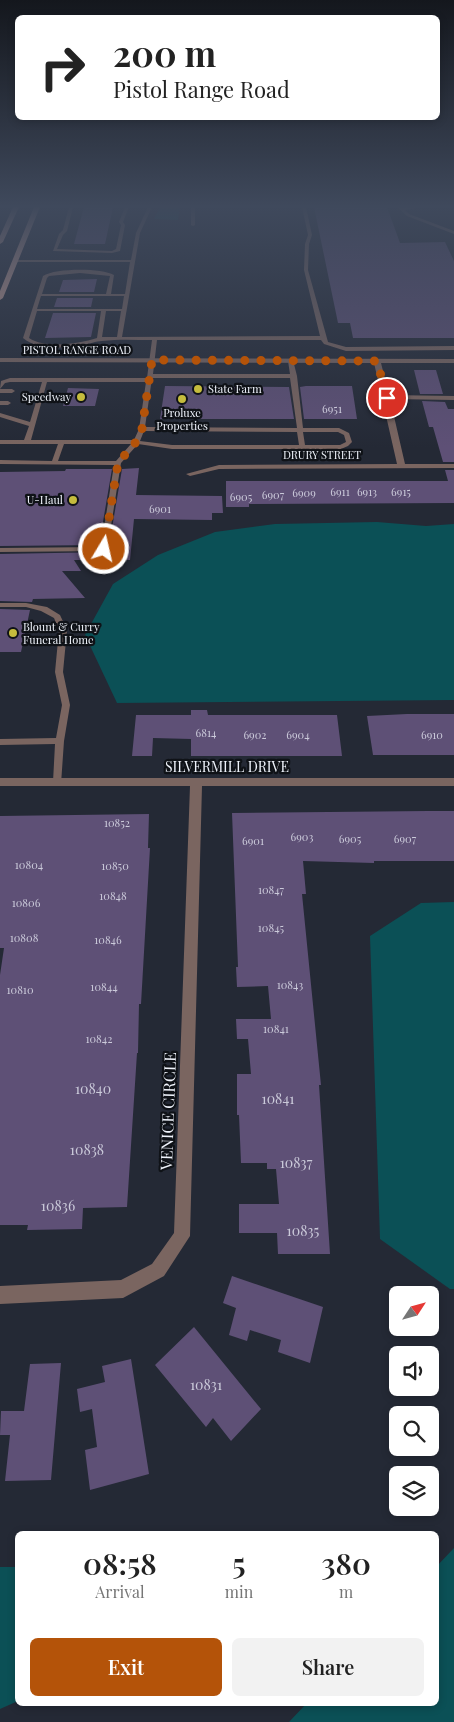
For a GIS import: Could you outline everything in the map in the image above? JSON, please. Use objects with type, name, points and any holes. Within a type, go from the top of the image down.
[{"type":"street","name":"PISTOL RANGE ROAD","points":[[0,360],[454,361]]},
{"type":"street","points":[[377,361],[402,466]]},
{"type":"street","points":[[387,398],[454,398]]},
{"type":"street","name":"DRURY STREET","points":[[190,474],[219,467],[454,466]]},
{"type":"street","name":"SILVERMILL DRIVE","points":[[0,782],[454,782]]},
{"type":"street","name":"VENICE CIRCLE","points":[[0,1295],[122,1289],[158,1270],[182,1236],[196,782]]},
{"type":"lane","points":[[41,287],[26,338],[29,342],[38,344],[82,344],[99,339],[323,338]]},
{"type":"lane","points":[[119,339],[129,287]]},
{"type":"lane","points":[[310,287],[323,338],[326,343],[346,349],[454,348]]},
{"type":"lane","points":[[55,288],[64,288]]},
{"type":"lane","points":[[100,288],[109,288],[108,295]]},
{"type":"lane","points":[[39,295],[128,295]]},
{"type":"lane","points":[[34,310],[125,310]]},
{"type":"lane","points":[[99,339],[104,310]]},
{"type":"lane","points":[[0,550],[104,549],[118,463],[136,442],[142,429],[155,339]]},
{"type":"lane","points":[[292,361],[302,447]]},
{"type":"lane","points":[[0,387],[3,382],[10,380],[294,376]]},
{"type":"lane","points":[[27,442],[44,380]]},
{"type":"lane","points":[[34,391],[41,390]]},
{"type":"lane","points":[[0,391],[12,391]]},
{"type":"lane","points":[[31,402],[38,402]]},
{"type":"lane","points":[[0,403],[8,403]]},
{"type":"lane","points":[[0,415],[32,425]]},
{"type":"lane","points":[[0,442],[136,442],[172,448],[341,447],[349,442],[347,434],[339,430],[142,429]]},
{"type":"lane","points":[[54,463],[61,443]]},
{"type":"lane","points":[[0,462],[118,463]]},
{"type":"lane","points":[[0,605],[26,605],[44,608],[58,617],[63,630],[58,672],[66,705],[60,741],[58,782]]},
{"type":"lane","points":[[0,742],[60,741]]},
{"type":"shaded area","points":[[377,522],[426,526],[454,524],[454,700],[117,703],[85,635],[113,584],[158,555],[215,532],[275,524]]},
{"type":"shaded area","points":[[454,902],[454,1289],[450,1289],[380,1239],[370,936],[421,903]]},
{"type":"shaded area","points":[[454,1548],[454,1722],[289,1722],[304,1706],[439,1706],[439,1564]]},
{"type":"shaded area","points":[[0,1567],[15,1567],[15,1702],[0,1709]]},
{"type":"building","points":[[61,287],[95,287],[94,292],[59,292]]},
{"type":"building","points":[[331,287],[454,287],[454,338],[353,338],[350,323],[338,323]]},
{"type":"building","points":[[57,298],[93,298],[91,307],[54,307]]},
{"type":"building","points":[[53,313],[96,313],[91,337],[45,338]]},
{"type":"building","points":[[414,370],[436,370],[443,394],[420,394]]},
{"type":"building","points":[[165,386],[289,387],[294,419],[160,419]]},
{"type":"building","points":[[352,386],[357,419],[304,419],[300,387]]},
{"type":"building","name":"Speedway","points":[[68,388],[99,389],[95,406],[63,406]]},
{"type":"building","points":[[422,401],[445,402],[448,409],[454,409],[454,462],[443,462],[433,427],[429,427]]},
{"type":"building","points":[[139,468],[136,495],[222,496],[223,513],[212,513],[212,520],[134,519],[130,560],[74,560],[81,571],[62,571],[85,598],[33,599],[32,602],[0,601],[0,554],[108,552],[122,469]]},
{"type":"building","points":[[66,469],[112,469],[99,545],[0,546],[0,472],[65,471]]},
{"type":"building","points":[[445,470],[454,470],[454,503],[249,504],[249,507],[226,507],[226,481],[448,481]]},
{"type":"building","name":"Blount & Curry Funeral Home","points":[[0,609],[30,610],[21,652],[0,652]]},
{"type":"building","points":[[191,710],[207,710],[208,715],[337,715],[342,756],[191,756],[191,739],[153,738],[152,756],[132,756],[136,715],[191,715]]},
{"type":"building","points":[[454,714],[454,755],[373,755],[367,716]]},
{"type":"building","points":[[454,811],[454,861],[374,861],[374,863],[303,861],[306,894],[302,894],[321,1085],[319,1085],[330,1254],[278,1254],[277,1233],[239,1233],[239,1204],[279,1204],[276,1169],[267,1169],[267,1163],[241,1163],[239,1115],[237,1115],[237,1074],[251,1074],[248,1039],[237,1039],[236,1019],[271,1019],[268,986],[237,987],[236,967],[238,967],[232,813]]},
{"type":"building","points":[[149,814],[148,848],[150,848],[127,1207],[83,1208],[82,1229],[27,1230],[28,1225],[0,1225],[0,975],[4,948],[0,948],[0,816]]},
{"type":"building","points":[[232,1276],[323,1307],[310,1363],[278,1352],[281,1340],[250,1330],[247,1341],[229,1335],[236,1308],[223,1303]]},
{"type":"building","points":[[194,1327],[261,1409],[231,1441],[213,1418],[206,1427],[155,1365]]},
{"type":"building","points":[[131,1359],[149,1474],[90,1490],[85,1450],[97,1447],[92,1409],[80,1412],[77,1389],[105,1382],[102,1366]]},
{"type":"building","points":[[61,1363],[51,1480],[5,1481],[10,1435],[0,1435],[1,1411],[24,1411],[30,1364]]},
{"type":"place","name":"State Farm","points":[[198,389]]},
{"type":"place","name":"Speedway","points":[[81,397]]},
{"type":"place","name":"Proluxe Properties","points":[[182,399]]},
{"type":"place","name":"U-Haul","points":[[73,500]]},
{"type":"place","name":"Blount & Curry Funeral Home","points":[[13,633]]},
{"type":"route","points":[[104,549],[118,463],[136,442],[142,429],[152,360],[377,361],[387,398]]}]
